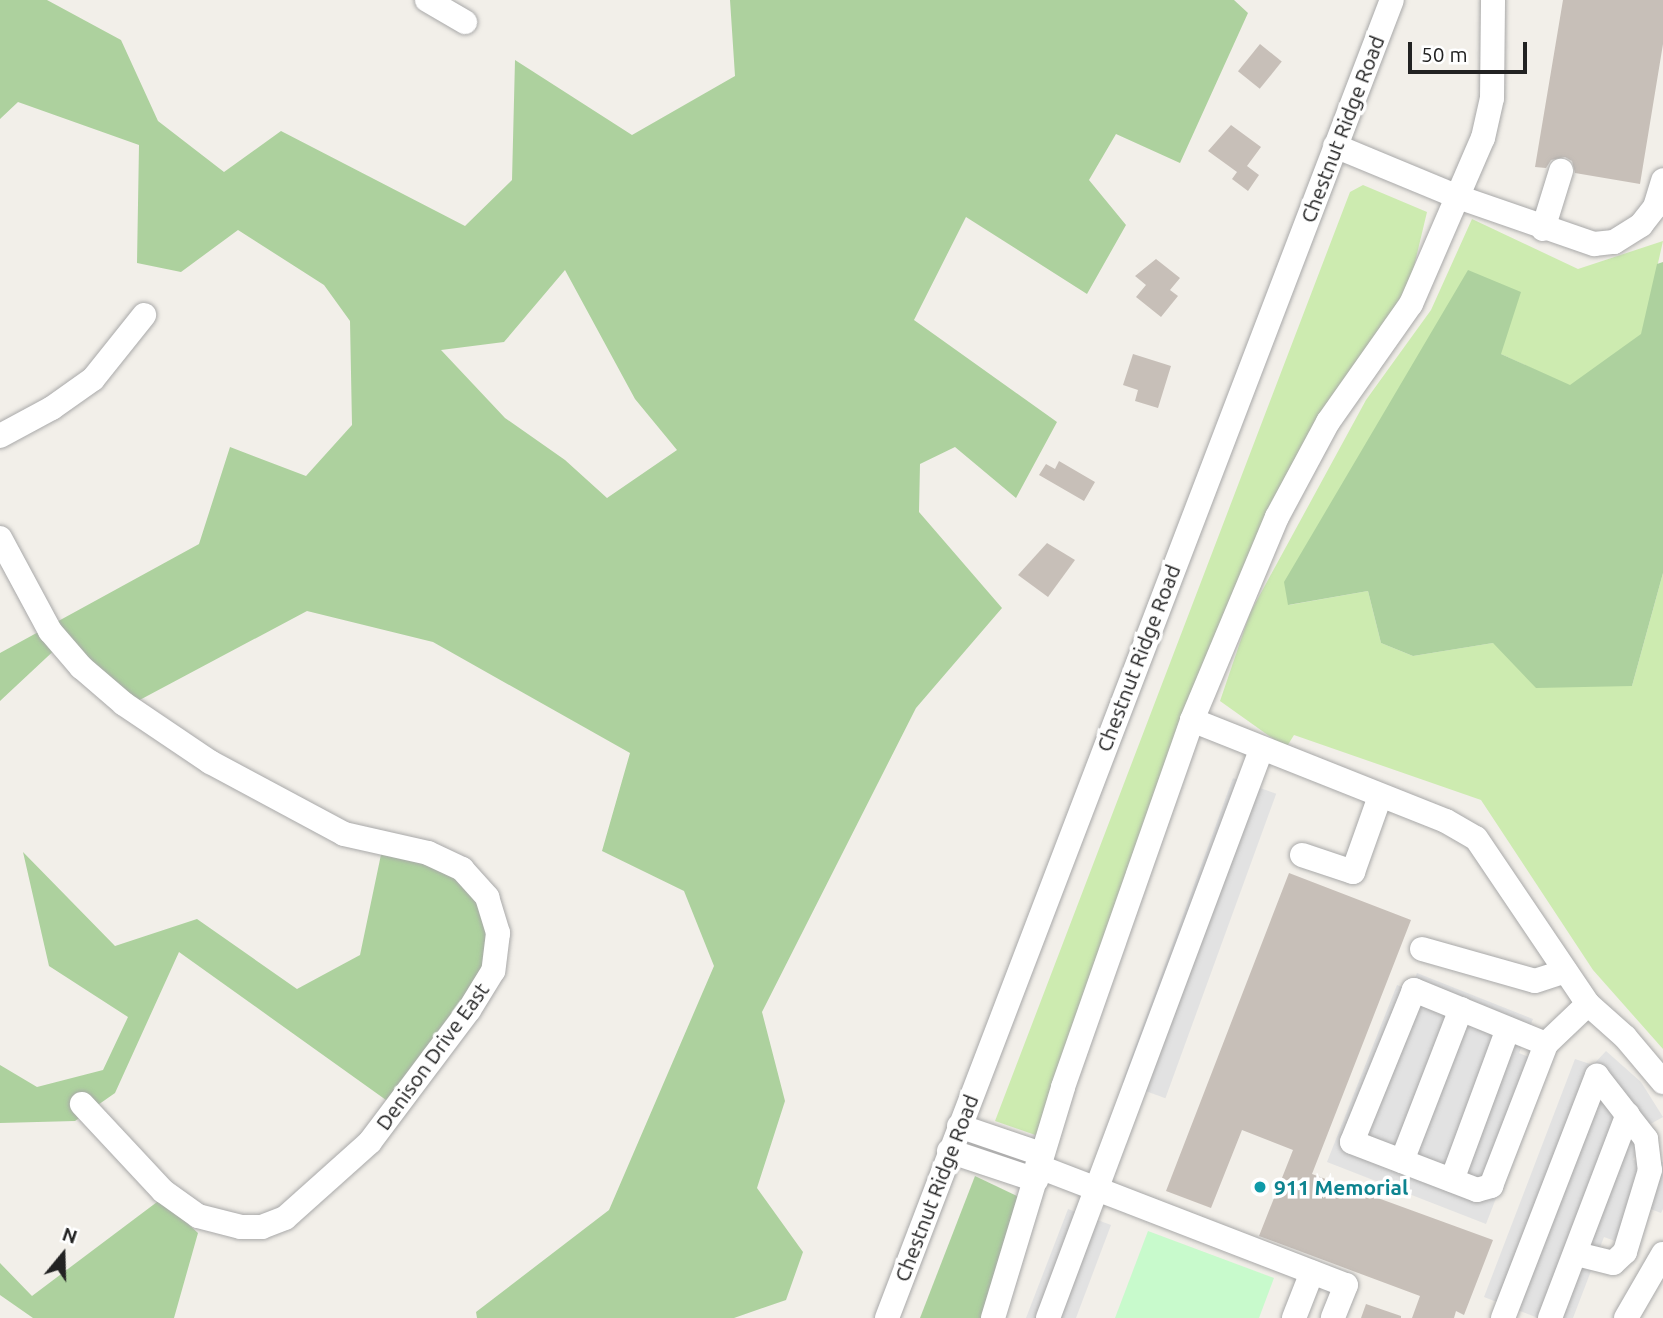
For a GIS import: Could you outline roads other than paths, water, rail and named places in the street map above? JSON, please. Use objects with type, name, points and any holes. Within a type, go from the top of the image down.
[{"type":"street","points":[[427,0],[465,22]]},
{"type":"street","name":"Chestnut Ridge Road","points":[[887,1318],[1392,0]]},
{"type":"street","points":[[993,1318],[1038,1166],[1128,892],[1192,720],[1277,517],[1328,422],[1411,304],[1458,197],[1491,111],[1493,0]]},
{"type":"street","points":[[1335,146],[1458,197],[1544,229],[1594,244],[1608,243],[1628,236],[1658,214],[1663,180]]},
{"type":"street","points":[[1544,229],[1560,171]]},
{"type":"street","points":[[0,436],[52,408],[93,379],[144,315]]},
{"type":"street","name":"Denison Drive East","points":[[0,538],[50,631],[80,667],[124,704],[209,762],[344,834],[428,853],[454,864],[487,897],[498,933],[493,971],[461,1021],[370,1142],[285,1218],[262,1227],[241,1227],[198,1216],[163,1191],[82,1104]]},
{"type":"street","points":[[1192,720],[1476,838],[1535,920],[1588,1004],[1625,1037],[1663,1082]]},
{"type":"street","points":[[1048,1318],[1095,1185],[1261,750]]},
{"type":"street","points":[[1302,855],[1353,872],[1380,796]]},
{"type":"street","points":[[1422,949],[1535,981],[1565,971]]},
{"type":"street","points":[[1546,1044],[1415,990],[1352,1142],[1477,1190],[1491,1186],[1546,1044],[1588,1004]]},
{"type":"street","points":[[1402,1161],[1461,1009]]},
{"type":"street","points":[[1452,1180],[1508,1029]]},
{"type":"street","points":[[1503,1318],[1597,1076],[1628,1114],[1655,1137],[1650,1170],[1625,1252],[1613,1263],[1576,1254]]},
{"type":"street","points":[[1550,1318],[1628,1114]]},
{"type":"street","points":[[959,1126],[1038,1166],[1095,1185],[1346,1285],[1333,1318]]},
{"type":"street","points":[[949,1151],[1038,1166]]},
{"type":"street","points":[[1626,1318],[1663,1254]]},
{"type":"street","points":[[1294,1318],[1312,1272]]},
{"type":"place","name":"911 Memorial","points":[[1260,1187]]}]
